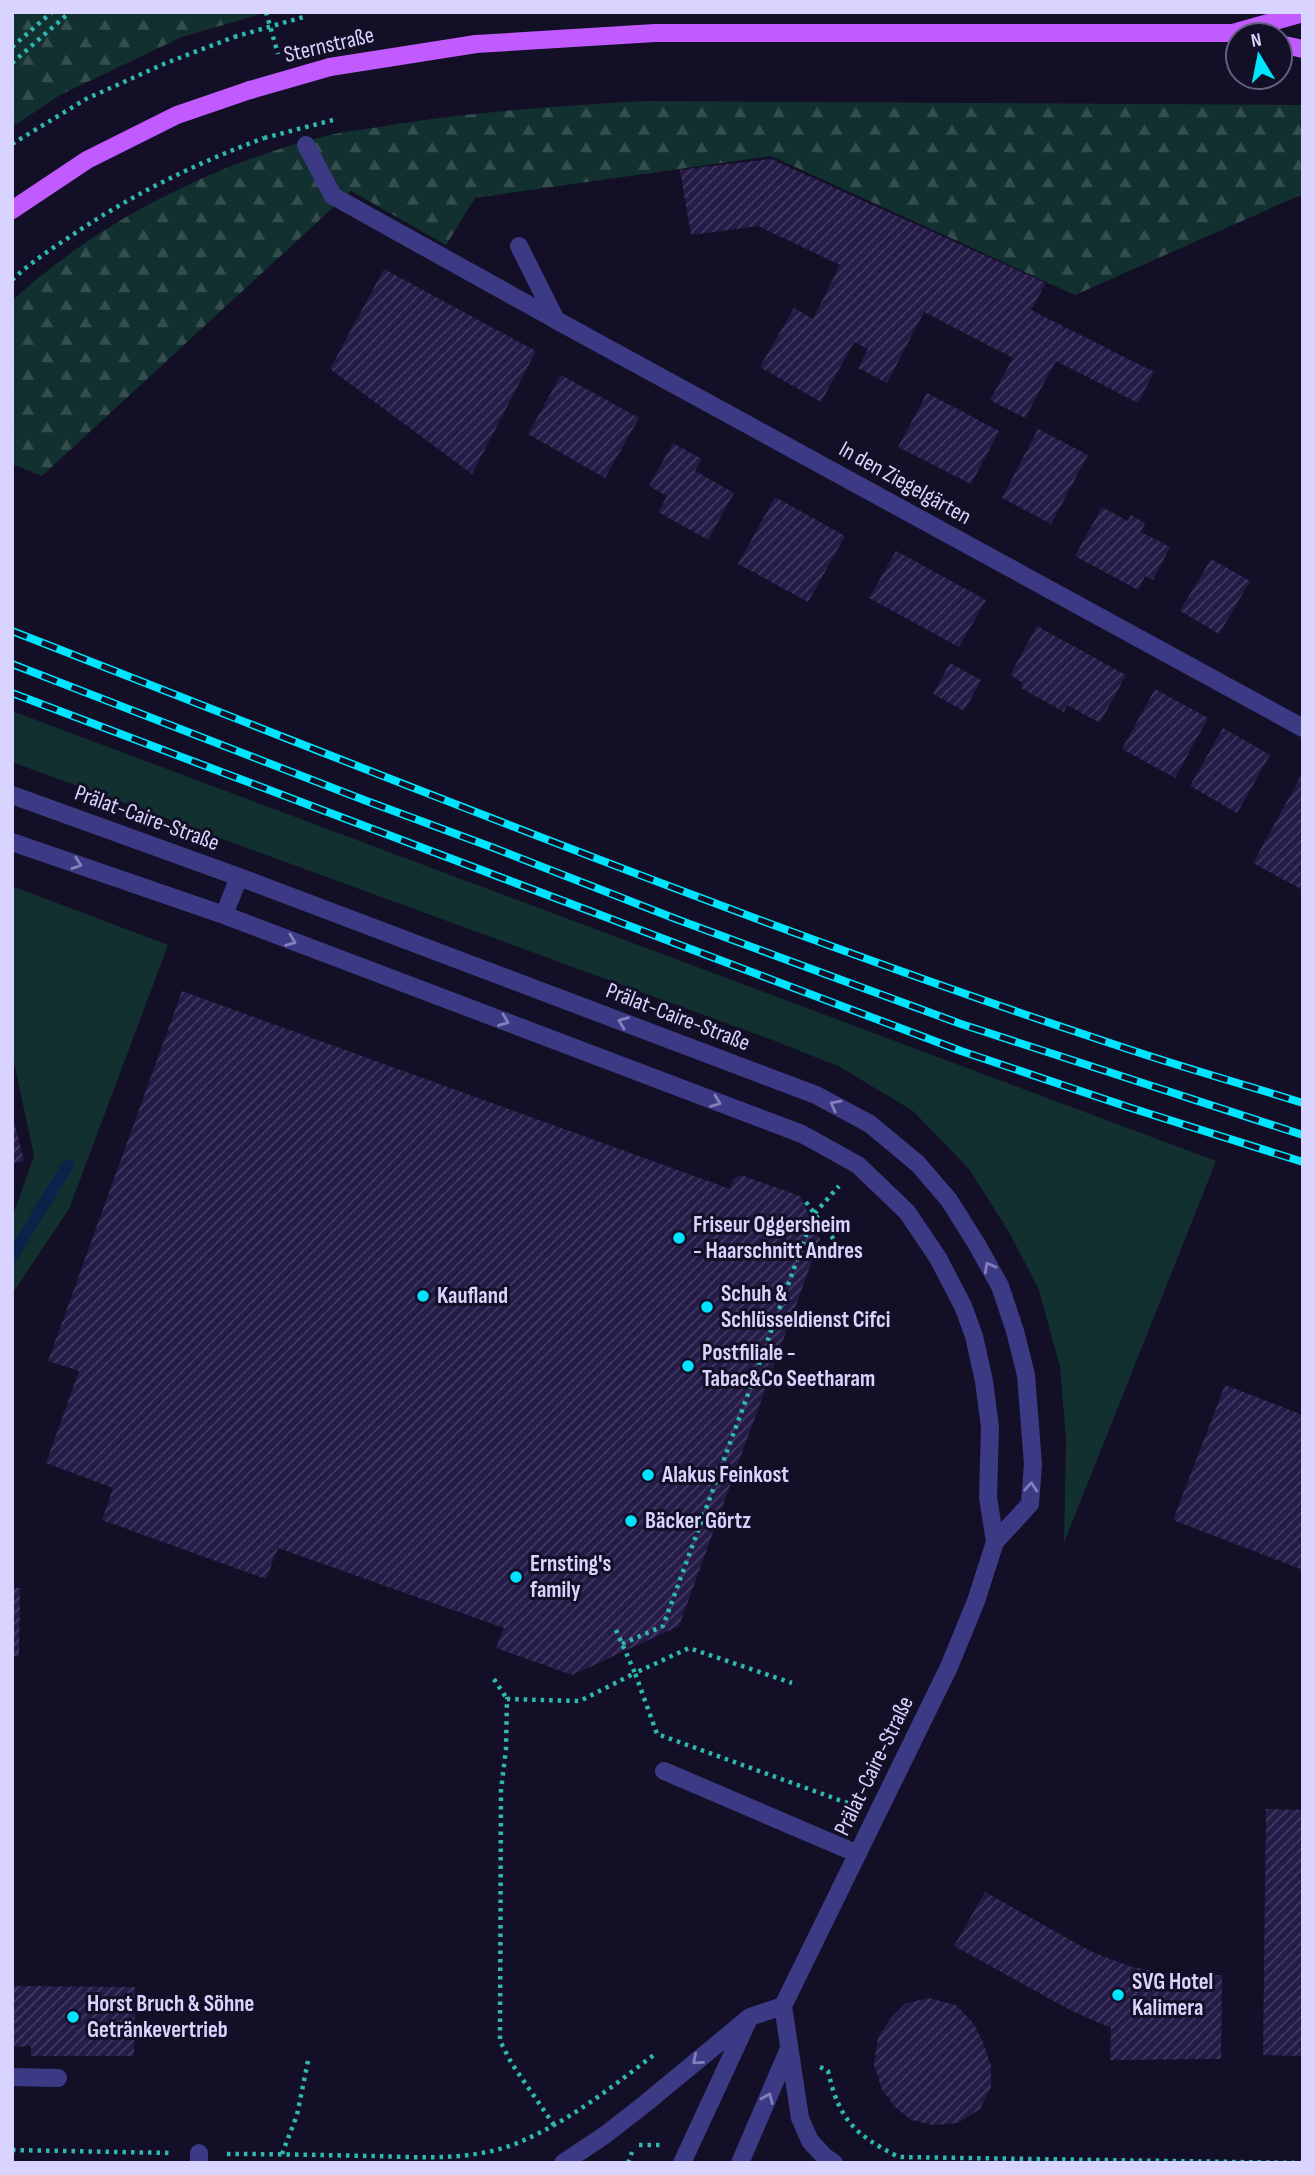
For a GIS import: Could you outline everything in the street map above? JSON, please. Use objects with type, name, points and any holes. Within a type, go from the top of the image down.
[{"type":"main road","name":"Sternstraße","points":[[1278,21],[1303,13]]},
{"type":"main road","name":"Sternstraße","points":[[12,210],[87,160],[166,120],[250,90],[330,67],[476,44],[655,33],[1224,34]]},
{"type":"street","name":"In den Ziegelgärten","points":[[306,145],[333,196],[1303,728]]},
{"type":"street","points":[[519,246],[556,320]]},
{"type":"street","name":"Prälat-Caire-Straße","points":[[12,795],[239,877],[817,1095],[870,1124],[918,1164],[948,1200],[976,1243],[1000,1286],[1026,1375],[1033,1464],[1030,1504],[995,1542],[976,1601],[949,1667],[783,2006]]},
{"type":"street","name":"Prälat-Caire-Straße","points":[[12,842],[224,915],[802,1134],[858,1164],[908,1212],[938,1258],[974,1336],[990,1427],[988,1497],[995,1542]]},
{"type":"street","points":[[224,915],[239,877]]},
{"type":"street","points":[[664,1771],[858,1854]]},
{"type":"street","points":[[563,2163],[646,2103],[750,2017],[783,2006],[800,2118],[810,2141],[834,2163]]},
{"type":"street","points":[[682,2163],[750,2017]]},
{"type":"street","points":[[740,2163],[788,2051]]},
{"type":"street","points":[[12,2077],[58,2078]]},
{"type":"path","points":[[20,55],[13,47],[52,12]]},
{"type":"path","points":[[12,63],[69,12]]},
{"type":"path","points":[[12,144],[86,99],[166,63],[234,37],[307,16]]},
{"type":"path","points":[[12,280],[29,264],[94,219],[158,183],[264,138],[333,120]]},
{"type":"path","points":[[622,1644],[663,1626],[814,1214],[858,1164]]},
{"type":"path","points":[[806,1202],[849,1260]]},
{"type":"path","points":[[615,1630],[635,1673],[657,1734],[878,1814]]},
{"type":"path","points":[[507,1699],[580,1700],[690,1648],[792,1683]]},
{"type":"path","points":[[494,1679],[507,1699],[506,1749],[501,1790],[499,2041],[554,2125]]},
{"type":"path","points":[[282,2154],[297,2115],[308,2061]]},
{"type":"path","points":[[12,2150],[200,2158],[282,2154],[437,2157],[483,2153],[521,2142],[583,2108]]},
{"type":"path","points":[[846,2119],[872,2143],[899,2157],[1303,2163]]},
{"type":"green space","points":[[12,12],[268,12],[182,37],[60,95],[12,127]]},
{"type":"green space","points":[[645,101],[1303,105],[1303,194],[1075,295],[771,156],[475,198],[446,245],[351,191],[42,476],[12,464],[12,301],[83,245],[162,197],[247,160],[334,134],[490,112]]},
{"type":"green space","points":[[12,711],[1216,1161],[1064,1543],[1066,1439],[1060,1367],[1039,1290],[1009,1232],[969,1169],[913,1111],[840,1067],[775,1041],[12,762]]},
{"type":"green space","points":[[12,886],[168,945],[69,1209],[12,1294],[12,1218],[34,1156],[12,1053]]},
{"type":"building","points":[[771,159],[1046,283],[1031,310],[1154,372],[1138,403],[1056,361],[1025,418],[990,400],[1013,358],[924,312],[887,383],[858,368],[868,349],[854,342],[821,402],[760,367],[794,308],[813,319],[840,265],[758,226],[691,235],[680,170]]},
{"type":"building","points":[[384,269],[536,351],[472,474],[330,369]]},
{"type":"building","points":[[561,375],[639,418],[605,478],[528,434]]},
{"type":"building","points":[[927,393],[999,431],[971,484],[898,447]]},
{"type":"building","points":[[1038,429],[1088,455],[1051,524],[1002,498]]},
{"type":"building","points":[[673,443],[702,459],[695,471],[734,493],[708,540],[658,512],[667,496],[649,486]]},
{"type":"building","points":[[775,497],[845,536],[808,602],[738,564]]},
{"type":"building","points":[[1102,507],[1128,521],[1131,515],[1145,523],[1141,532],[1170,547],[1153,580],[1145,576],[1138,590],[1075,556]]},
{"type":"building","points":[[896,551],[986,600],[959,647],[869,598]]},
{"type":"building","points":[[1211,559],[1250,581],[1219,634],[1180,611]]},
{"type":"building","points":[[1037,626],[1126,675],[1100,723],[1067,705],[1064,712],[1021,688],[1023,683],[1010,675]]},
{"type":"building","points":[[950,663],[981,680],[964,711],[933,694]]},
{"type":"building","points":[[1155,689],[1208,718],[1175,778],[1122,749]]},
{"type":"building","points":[[1223,728],[1270,755],[1237,813],[1190,786]]},
{"type":"building","points":[[1301,776],[1303,777],[1303,890],[1253,863]]},
{"type":"building","name":"Kaufland","points":[[182,991],[730,1189],[733,1179],[741,1175],[800,1196],[820,1239],[679,1626],[572,1675],[496,1648],[504,1628],[278,1548],[266,1579],[102,1520],[113,1488],[46,1463],[79,1371],[48,1361]]},
{"type":"building","points":[[12,1113],[24,1161],[12,1163]]},
{"type":"building","points":[[1225,1385],[1303,1415],[1303,1570],[1173,1520]]},
{"type":"building","points":[[12,1588],[20,1588],[19,1656],[12,1656]]},
{"type":"building","points":[[1266,1809],[1303,1810],[1303,2056],[1263,2055]]},
{"type":"building","points":[[985,1892],[1092,1952],[1132,1967],[1174,1975],[1222,1975],[1221,2059],[1110,2060],[1111,2028],[1072,2011],[954,1946]]},
{"type":"building","name":"Horst Bruch & Söhne Getränkevertrieb","points":[[12,1986],[135,1987],[134,2056],[31,2056],[31,2046],[12,2047]]},
{"type":"building","points":[[929,1998],[956,2005],[973,2023],[991,2066],[991,2087],[980,2109],[958,2123],[933,2125],[911,2120],[895,2107],[882,2089],[874,2065],[878,2037],[890,2019],[906,2003]]},
{"type":"waterway","points":[[12,1256],[68,1165]]},
{"type":"railway","points":[[12,631],[709,901],[1131,1050],[1303,1103]]},
{"type":"railway","points":[[12,664],[676,919],[961,1024],[1303,1135]]},
{"type":"railway","points":[[12,693],[961,1051],[1303,1162]]},
{"type":"place","name":"Friseur Oggersheim - Haarschnitt Andres","points":[[679,1238]]},
{"type":"place","name":"Kaufland","points":[[423,1296]]},
{"type":"place","name":"Schuh & Schlüsseldienst Cifci","points":[[707,1307]]},
{"type":"place","name":"Postfiliale - Tabac&Co Seetharam","points":[[688,1366]]},
{"type":"place","name":"Alakus Feinkost","points":[[648,1475]]},
{"type":"place","name":"Bäcker Görtz","points":[[631,1521]]},
{"type":"place","name":"Ernsting's family","points":[[516,1577]]},
{"type":"place","name":"SVG Hotel Kalimera","points":[[1118,1995]]},
{"type":"place","name":"Horst Bruch & Söhne Getränkevertrieb","points":[[73,2017]]}]
